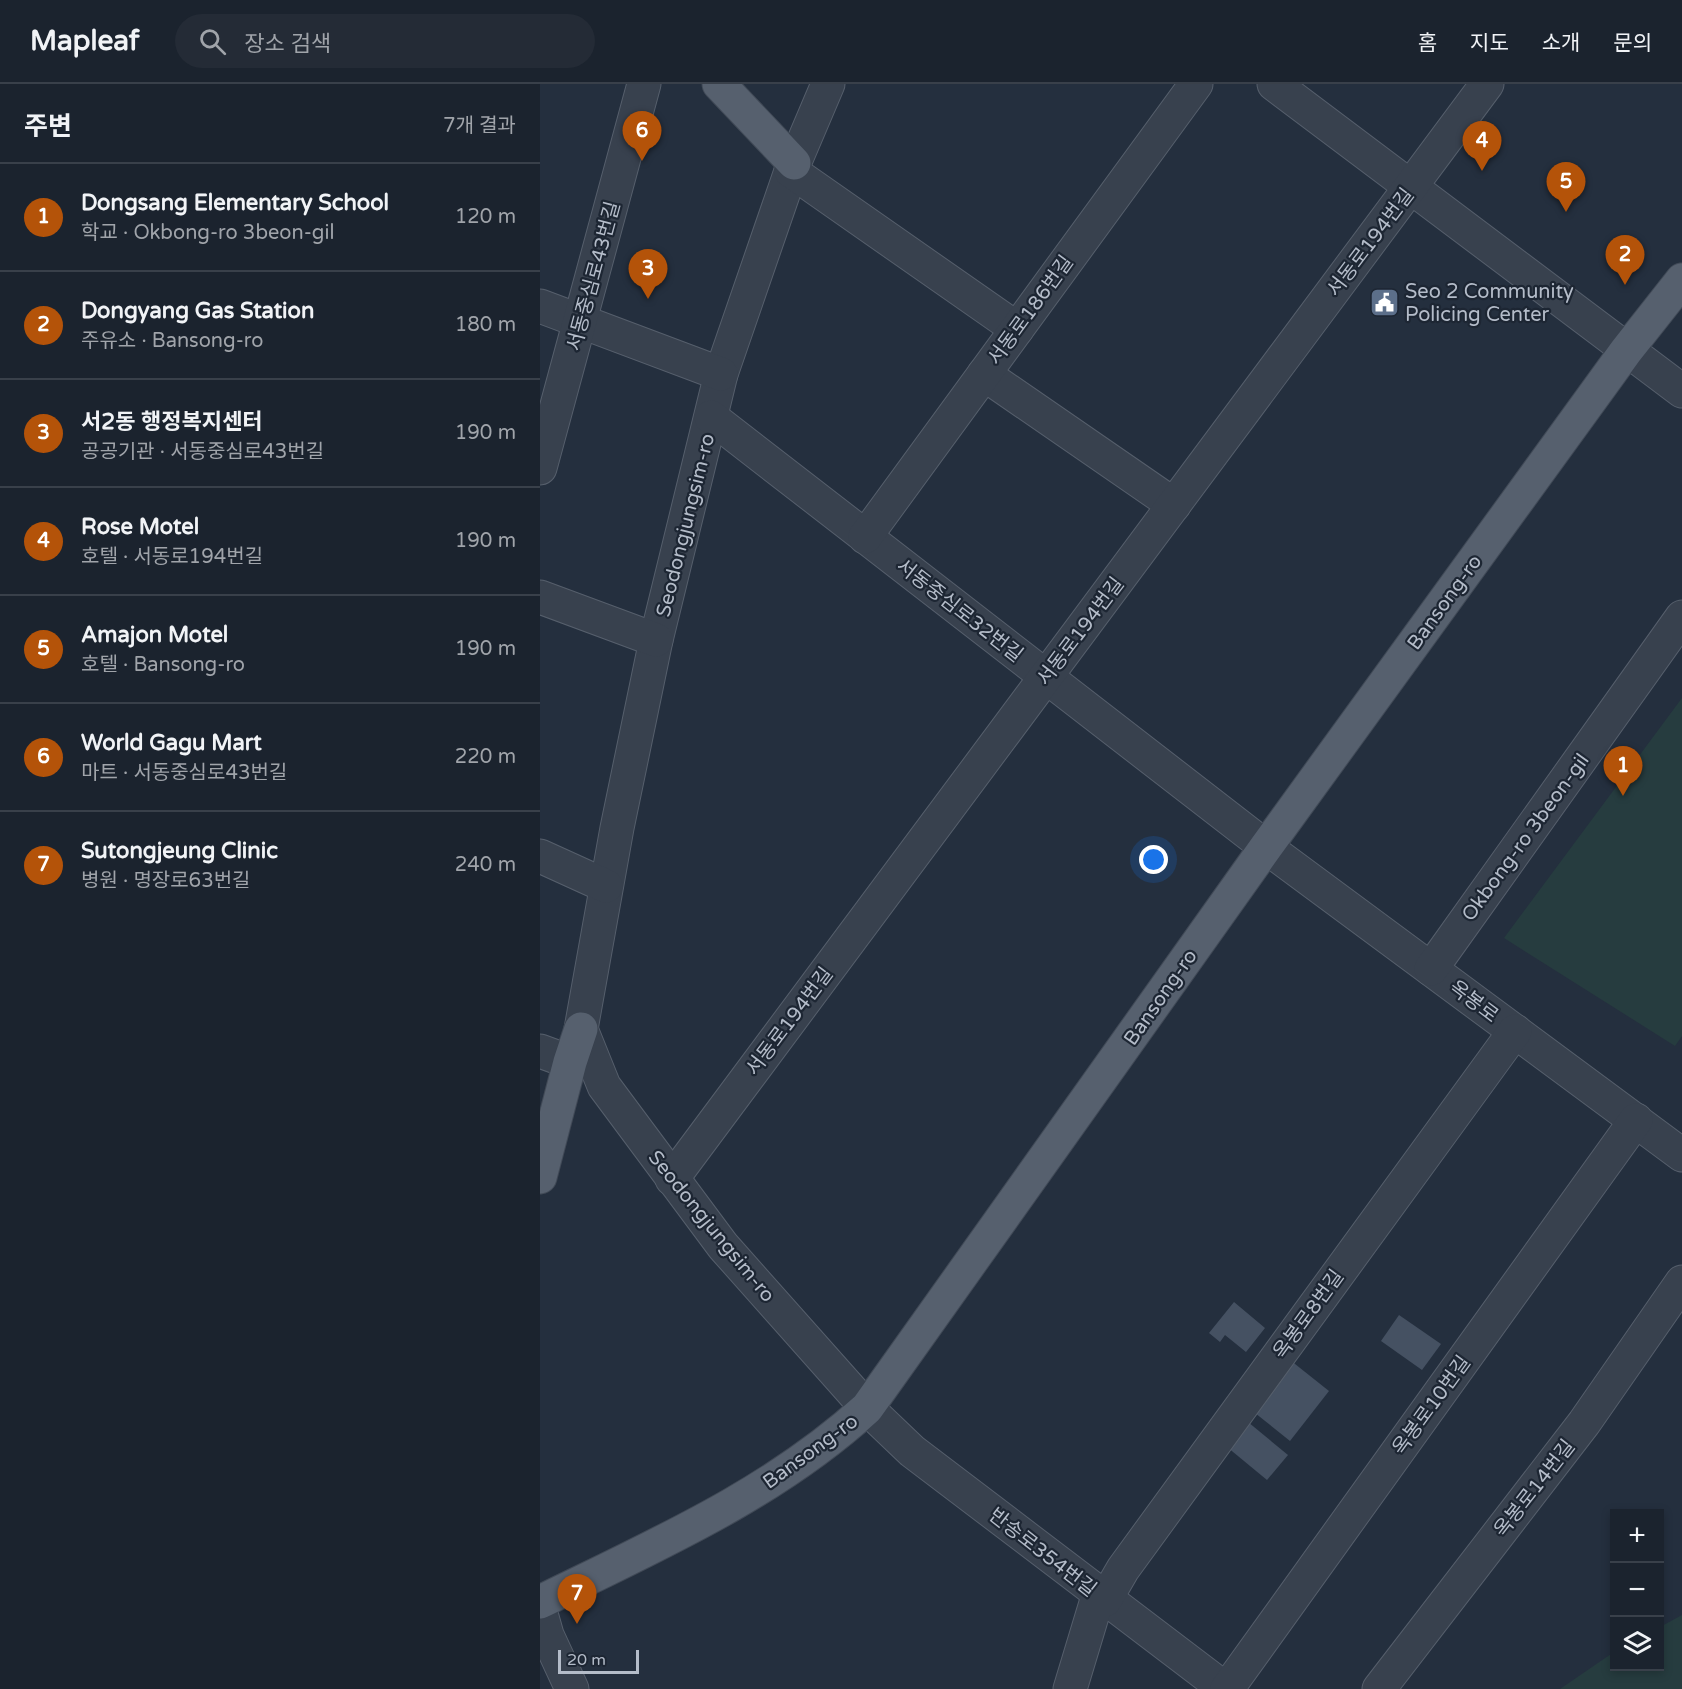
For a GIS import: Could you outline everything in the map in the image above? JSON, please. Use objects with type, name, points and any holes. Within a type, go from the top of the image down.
[{"type":"main road","points":[[719,84],[792,167]]},
{"type":"main road","name":"Bansong-ro","points":[[540,1602],[697,1525],[750,1495],[836,1437],[867,1408],[1266,847],[1626,351],[1682,280]]},
{"type":"main road","name":"Seodongjungsim-ro","points":[[540,1177],[555,1056],[581,1029]]},
{"type":"street","name":"서동중심로43번길","points":[[540,468],[645,84]]},
{"type":"street","name":"Seodongjungsim-ro","points":[[828,84],[792,167],[722,374],[656,640],[606,886],[581,1029],[604,1086],[672,1179],[723,1246],[867,1408]]},
{"type":"street","name":"서동로186번길","points":[[865,537],[1196,84]]},
{"type":"street","points":[[1274,84],[1682,391]]},
{"type":"street","name":"서동로194번길","points":[[672,1179],[1487,84]]},
{"type":"street","points":[[792,167],[1017,329]]},
{"type":"street","points":[[540,306],[722,374]]},
{"type":"street","points":[[984,374],[1174,505]]},
{"type":"street","name":"서동중심로32번길","points":[[711,417],[1266,847]]},
{"type":"street","points":[[540,597],[656,640]]},
{"type":"street","name":"Okbong-ro 3beon-gil","points":[[1431,969],[1682,617]]},
{"type":"street","name":"옥봉로","points":[[1266,847],[1682,1155]]},
{"type":"street","points":[[540,856],[606,886]]},
{"type":"street","name":"옥봉로8번길","points":[[1070,1689],[1096,1603],[1106,1600],[1123,1569],[1515,1031]]},
{"type":"street","name":"옥봉로10번길","points":[[1226,1689],[1636,1120]]},
{"type":"street","name":"옥봉로14번길","points":[[1379,1689],[1584,1423],[1682,1282]]},
{"type":"street","name":"반송로354번길","points":[[867,1408],[912,1451],[1226,1689]]},
{"type":"street","points":[[540,1610],[547,1635],[572,1689]]},
{"type":"green space","points":[[1682,698],[1682,1036],[1675,1046],[1504,938]]},
{"type":"green space","points":[[1682,1615],[1682,1689],[1560,1689],[1610,1655],[1610,1671],[1664,1671],[1664,1625]]},
{"type":"building","points":[[1234,1302],[1265,1328],[1246,1352],[1225,1335],[1220,1342],[1209,1333]]},
{"type":"building","points":[[1399,1315],[1441,1344],[1422,1370],[1381,1341]]},
{"type":"building","points":[[1290,1360],[1329,1391],[1290,1441],[1250,1409]]},
{"type":"building","points":[[1248,1422],[1288,1455],[1267,1480],[1227,1447]]},
{"type":"place","name":"World Gagu Mart","points":[[642,161]]},
{"type":"place","name":"Rose Motel","points":[[1482,171]]},
{"type":"place","name":"Amajon Motel","points":[[1566,212]]},
{"type":"place","name":"Dongyang Gas Station","points":[[1625,285]]},
{"type":"place","name":"서2동 행정복지센터","points":[[648,299]]},
{"type":"place","name":"Seo 2 Community Policing Center","points":[[1384,302]]},
{"type":"place","name":"Dongsang Elementary School","points":[[1623,796]]},
{"type":"place","name":"Sutongjeung Clinic","points":[[577,1624]]}]
